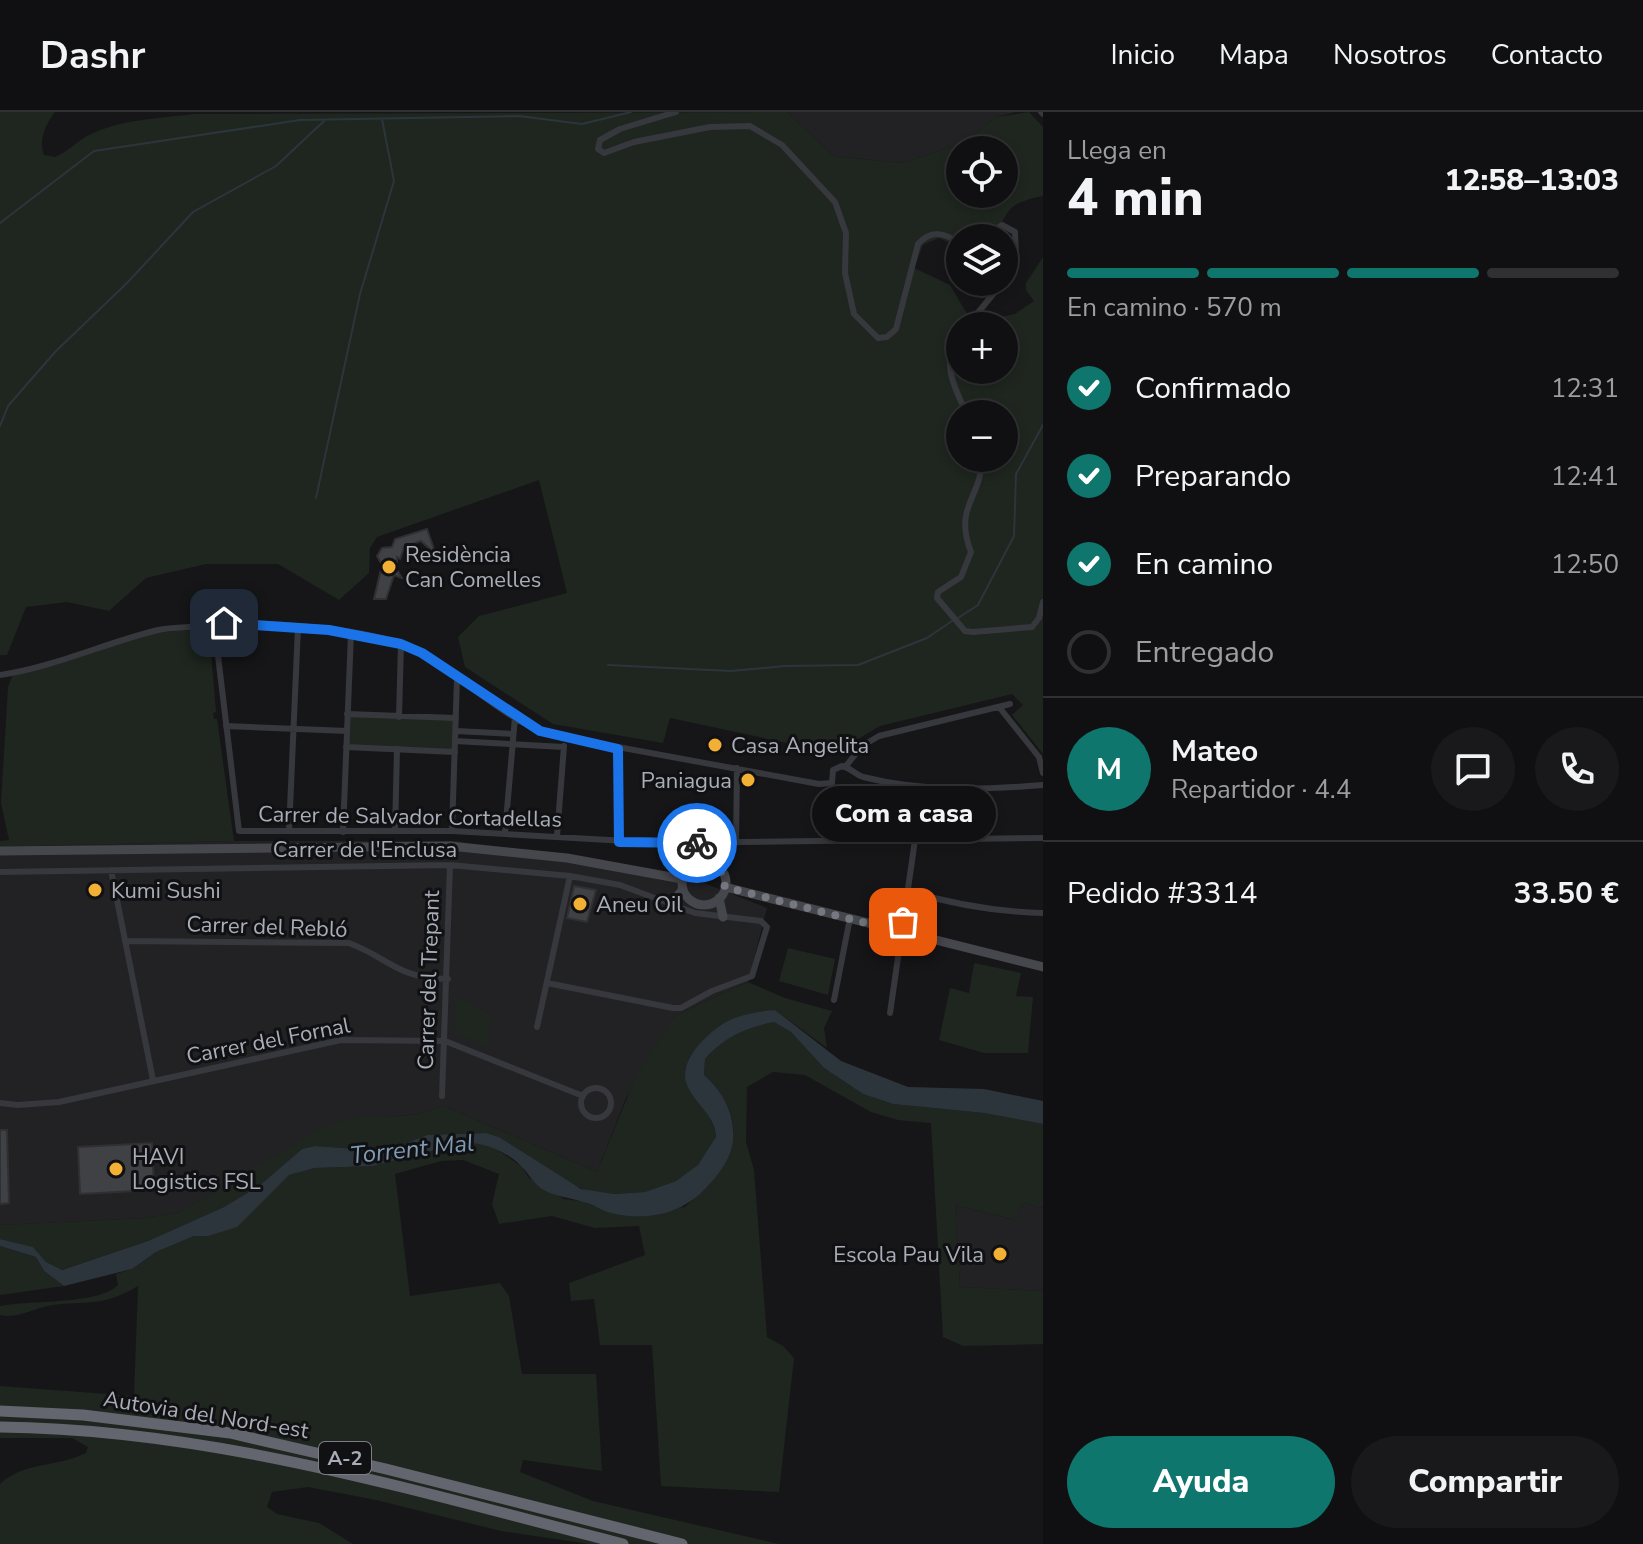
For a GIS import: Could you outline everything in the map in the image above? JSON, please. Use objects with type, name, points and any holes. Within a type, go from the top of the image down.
[{"type":"highway","name":"Autovia del Nord-est","points":[[0,1411],[83,1415],[230,1433],[360,1462],[682,1544]]},
{"type":"highway","name":"Autovia del Nord-est","points":[[0,1427],[77,1430],[225,1447],[344,1472],[623,1544]]},
{"type":"street","points":[[676,112],[606,135],[599,142],[598,149],[606,153],[634,142],[710,127],[750,126],[782,145],[835,202],[846,233],[845,273],[854,314],[878,338],[887,337],[896,329],[918,244],[926,236],[939,233],[946,236]]},
{"type":"street","points":[[979,312],[992,296]]},
{"type":"street","points":[[980,472],[966,510],[963,531],[971,552],[961,577],[938,592],[940,604],[968,632],[1027,629],[1039,618],[1043,602]]},
{"type":"street","points":[[0,675],[28,670],[157,630],[193,624],[220,625],[226,622],[351,633],[401,644],[422,653],[540,731],[618,749],[819,784],[832,783],[839,788],[847,788],[883,822],[888,840]]},
{"type":"street","points":[[220,625],[216,639],[226,726],[347,731]]},
{"type":"street","points":[[289,831],[298,627]]},
{"type":"street","points":[[343,832],[351,633]]},
{"type":"street","points":[[399,717],[401,644]]},
{"type":"street","points":[[452,831],[457,678]]},
{"type":"street","points":[[832,783],[833,770],[846,766],[862,746],[879,736],[1010,704]]},
{"type":"street","points":[[999,707],[1039,757],[1043,776]]},
{"type":"street","points":[[347,714],[456,718]]},
{"type":"street","points":[[505,833],[515,717]]},
{"type":"street","name":"Carrer de Salvador Cortadellas","points":[[226,726],[239,831],[452,831],[685,843],[1043,838]]},
{"type":"street","points":[[456,731],[513,734]]},
{"type":"street","points":[[557,836],[564,738]]},
{"type":"street","points":[[455,741],[564,747]]},
{"type":"street","points":[[346,747],[455,752]]},
{"type":"street","points":[[395,831],[397,749]]},
{"type":"street","points":[[618,749],[619,842]]},
{"type":"street","points":[[846,766],[853,774],[925,789],[1043,785]]},
{"type":"street","points":[[736,842],[737,768]]},
{"type":"street","points":[[847,788],[853,782],[853,774]]},
{"type":"street","points":[[890,1013],[925,789]]},
{"type":"street","points":[[0,851],[461,847],[567,858],[682,884],[695,903],[708,904],[719,898],[725,887],[720,867],[724,842]]},
{"type":"street","points":[[670,905],[693,863],[685,843]]},
{"type":"street","points":[[693,863],[704,861],[720,867]]},
{"type":"street","name":"Carrer de l'Enclusa","points":[[0,872],[450,865],[570,876],[620,885],[670,905],[723,917],[761,921],[767,927],[752,976],[712,991],[681,1008],[547,983]]},
{"type":"street","name":"Carrer del Trepant","points":[[442,1096],[450,865]]},
{"type":"street","points":[[111,870],[153,1080]]},
{"type":"street","points":[[537,1027],[570,876]]},
{"type":"street","points":[[725,887],[1043,967]]},
{"type":"street","points":[[908,891],[959,904],[1011,912],[1043,913]]},
{"type":"street","points":[[719,898],[723,917]]},
{"type":"street","points":[[834,1000],[850,918]]},
{"type":"street","name":"Carrer del Rebló","points":[[125,941],[349,943],[365,949],[402,973],[425,979],[448,979]]},
{"type":"street","name":"Carrer del Fornal","points":[[0,1103],[59,1102],[341,1040],[445,1041],[583,1096]]},
{"type":"street","name":"Carrer del Fornal","points":[[590,1089],[604,1090],[611,1102],[608,1112],[598,1118],[588,1116],[581,1107],[583,1096],[590,1089]]},
{"type":"shaded area","points":[[0,112],[55,112],[46,127],[42,144],[44,155],[55,157],[86,137],[116,125],[195,114],[787,112],[834,156],[902,163],[946,149],[946,208],[1012,208],[1000,224],[946,224],[946,241],[939,238],[923,245],[914,268],[946,283],[946,296],[957,296],[966,312],[946,312],[946,384],[1018,384],[1018,312],[1034,301],[1026,290],[1026,283],[1043,257],[1043,754],[1012,715],[1023,705],[1012,694],[880,726],[834,753],[670,718],[663,743],[553,724],[465,667],[458,637],[479,616],[567,593],[539,480],[377,537],[370,548],[369,573],[339,600],[278,564],[206,564],[146,578],[109,611],[67,602],[26,607],[7,655],[0,655]]},
{"type":"shaded area","points":[[787,112],[1016,112],[997,117],[972,136],[946,136],[946,149],[902,163],[834,156]]},
{"type":"shaded area","points":[[1029,112],[1043,127],[1043,196],[1019,203],[1018,136],[972,136],[997,117]]},
{"type":"shaded area","points":[[209,629],[216,712],[213,713],[214,719],[217,719],[234,841],[0,847],[0,841],[9,840],[1,803],[8,687],[12,676],[160,632]]},
{"type":"shaded area","points":[[347,714],[456,718],[455,752],[346,747]]},
{"type":"shaded area","points":[[234,841],[455,841],[704,883],[767,908],[748,982],[676,1015],[626,1098],[597,1172],[444,1106],[420,1114],[358,1117],[180,1212],[147,1218],[0,1225],[0,847]]},
{"type":"shaded area","points":[[788,948],[835,959],[828,995],[779,981]]},
{"type":"shaded area","points":[[974,963],[1021,973],[1016,996],[1033,997],[1028,1053],[984,1053],[939,1040],[950,988],[969,993]]},
{"type":"shaded area","points":[[748,982],[785,998],[832,1011],[824,1028],[827,1048],[775,1010],[733,1021],[711,1035],[685,1070],[712,1121],[716,1137],[707,1156],[693,1170],[676,1181],[645,1192],[614,1194],[587,1191],[569,1183],[499,1137],[486,1133],[427,1135],[396,1147],[368,1150],[315,1146],[302,1149],[259,1186],[224,1207],[148,1241],[61,1270],[46,1262],[33,1247],[0,1239],[0,1225],[147,1218],[180,1212],[323,1127],[358,1117],[420,1114],[444,1106],[597,1172],[635,1078],[676,1015]]},
{"type":"shaded area","points":[[455,995],[491,1015],[488,1047],[454,1033]]},
{"type":"shaded area","points":[[774,1022],[791,1032],[824,1068],[863,1094],[893,1104],[984,1113],[1043,1124],[1043,1208],[1023,1203],[1015,1220],[955,1205],[960,1287],[1043,1291],[1043,1344],[963,1346],[943,1337],[931,1123],[898,1120],[871,1112],[805,1075],[773,1072],[747,1087],[746,1142],[754,1170],[767,1337],[783,1346],[794,1358],[779,1492],[661,1486],[652,1345],[600,1345],[594,1299],[571,1301],[569,1283],[645,1255],[639,1226],[595,1228],[552,1216],[499,1224],[492,1204],[499,1174],[463,1160],[441,1161],[395,1174],[410,1296],[500,1283],[509,1296],[522,1374],[596,1374],[602,1471],[523,1460],[520,1472],[593,1501],[779,1544],[589,1544],[501,1531],[376,1500],[308,1487],[272,1492],[267,1507],[277,1514],[319,1523],[353,1544],[0,1544],[0,1484],[30,1468],[86,1453],[88,1447],[72,1438],[0,1438],[0,1386],[134,1396],[138,1286],[103,1301],[48,1306],[12,1316],[0,1315],[0,1306],[80,1299],[108,1291],[118,1285],[116,1274],[132,1269],[156,1252],[194,1236],[208,1236],[267,1195],[289,1175],[315,1168],[373,1166],[466,1142],[482,1143],[498,1150],[522,1167],[529,1178],[564,1199],[581,1201],[612,1213],[685,1207],[714,1176],[731,1144],[733,1128],[730,1111],[720,1093],[704,1075],[705,1059],[736,1034]]},
{"type":"shaded area","name":"Escola Pau Vila","points":[[1023,1203],[1043,1208],[1043,1291],[960,1287],[955,1205],[1014,1220]]},
{"type":"shaded area","points":[[0,1246],[36,1257],[44,1271],[64,1286],[0,1295]]},
{"type":"water","name":"Torrent Mal","points":[[775,1010],[841,1061],[908,1087],[984,1089],[1043,1101],[1043,1124],[984,1113],[893,1104],[863,1094],[824,1068],[791,1032],[774,1022],[736,1034],[705,1059],[704,1075],[722,1096],[730,1112],[732,1146],[722,1168],[703,1191],[672,1211],[648,1216],[623,1215],[552,1194],[539,1187],[510,1157],[489,1147],[466,1142],[373,1166],[315,1168],[289,1175],[237,1227],[208,1236],[194,1236],[156,1252],[132,1269],[64,1286],[44,1271],[36,1257],[0,1246],[0,1239],[33,1247],[46,1262],[62,1270],[148,1241],[224,1207],[259,1186],[302,1149],[315,1146],[368,1150],[396,1147],[427,1135],[486,1133],[499,1137],[581,1189],[614,1194],[645,1192],[676,1181],[698,1165],[716,1137],[712,1122],[686,1082],[687,1063],[692,1054],[715,1029],[732,1019]]},
{"type":"building","name":"Residència Can Comelles","points":[[427,529],[436,555],[421,541],[404,547],[400,559],[397,557],[397,570],[402,578],[394,575],[386,599],[374,599],[382,565],[377,556],[382,548],[392,547],[395,539]]},
{"type":"building","name":"Aneu Oil","points":[[574,886],[596,890],[587,922],[567,918]]},
{"type":"building","points":[[0,1130],[7,1130],[9,1203],[0,1204]]},
{"type":"building","name":"HAVI Logistics FSL","points":[[152,1143],[154,1190],[80,1194],[78,1147]]},
{"type":"waterway","points":[[0,223],[94,151],[300,120],[519,116],[582,124],[631,112]]},
{"type":"waterway","points":[[316,498],[360,294],[394,181],[382,119]]},
{"type":"waterway","points":[[0,426],[8,406],[55,352],[128,282],[193,212],[276,166],[324,121]]},
{"type":"waterway","points":[[958,618],[978,605],[1014,536],[1016,474],[1043,425]]},
{"type":"waterway","points":[[608,665],[731,671],[785,666],[858,665],[927,638],[952,621]]},
{"type":"way so far","points":[[697,843],[724,842],[719,864],[724,873],[725,887],[901,932],[903,922]]},
{"type":"place","name":"Residència Can Comelles","points":[[389,567]]},
{"type":"place","name":"Casa Angelita","points":[[715,745]]},
{"type":"place","name":"Paniagua","points":[[748,780]]},
{"type":"place","name":"Kumi Sushi","points":[[95,890]]},
{"type":"place","name":"Aneu Oil","points":[[580,904]]},
{"type":"place","name":"Com a casa","points":[[903,922]]},
{"type":"place","name":"HAVI Logistics FSL","points":[[116,1169]]},
{"type":"place","name":"Escola Pau Vila","points":[[1000,1254]]},
{"type":"route","points":[[224,623],[340,631],[415,650],[532,728],[555,737],[618,749],[619,842],[697,843]]}]
